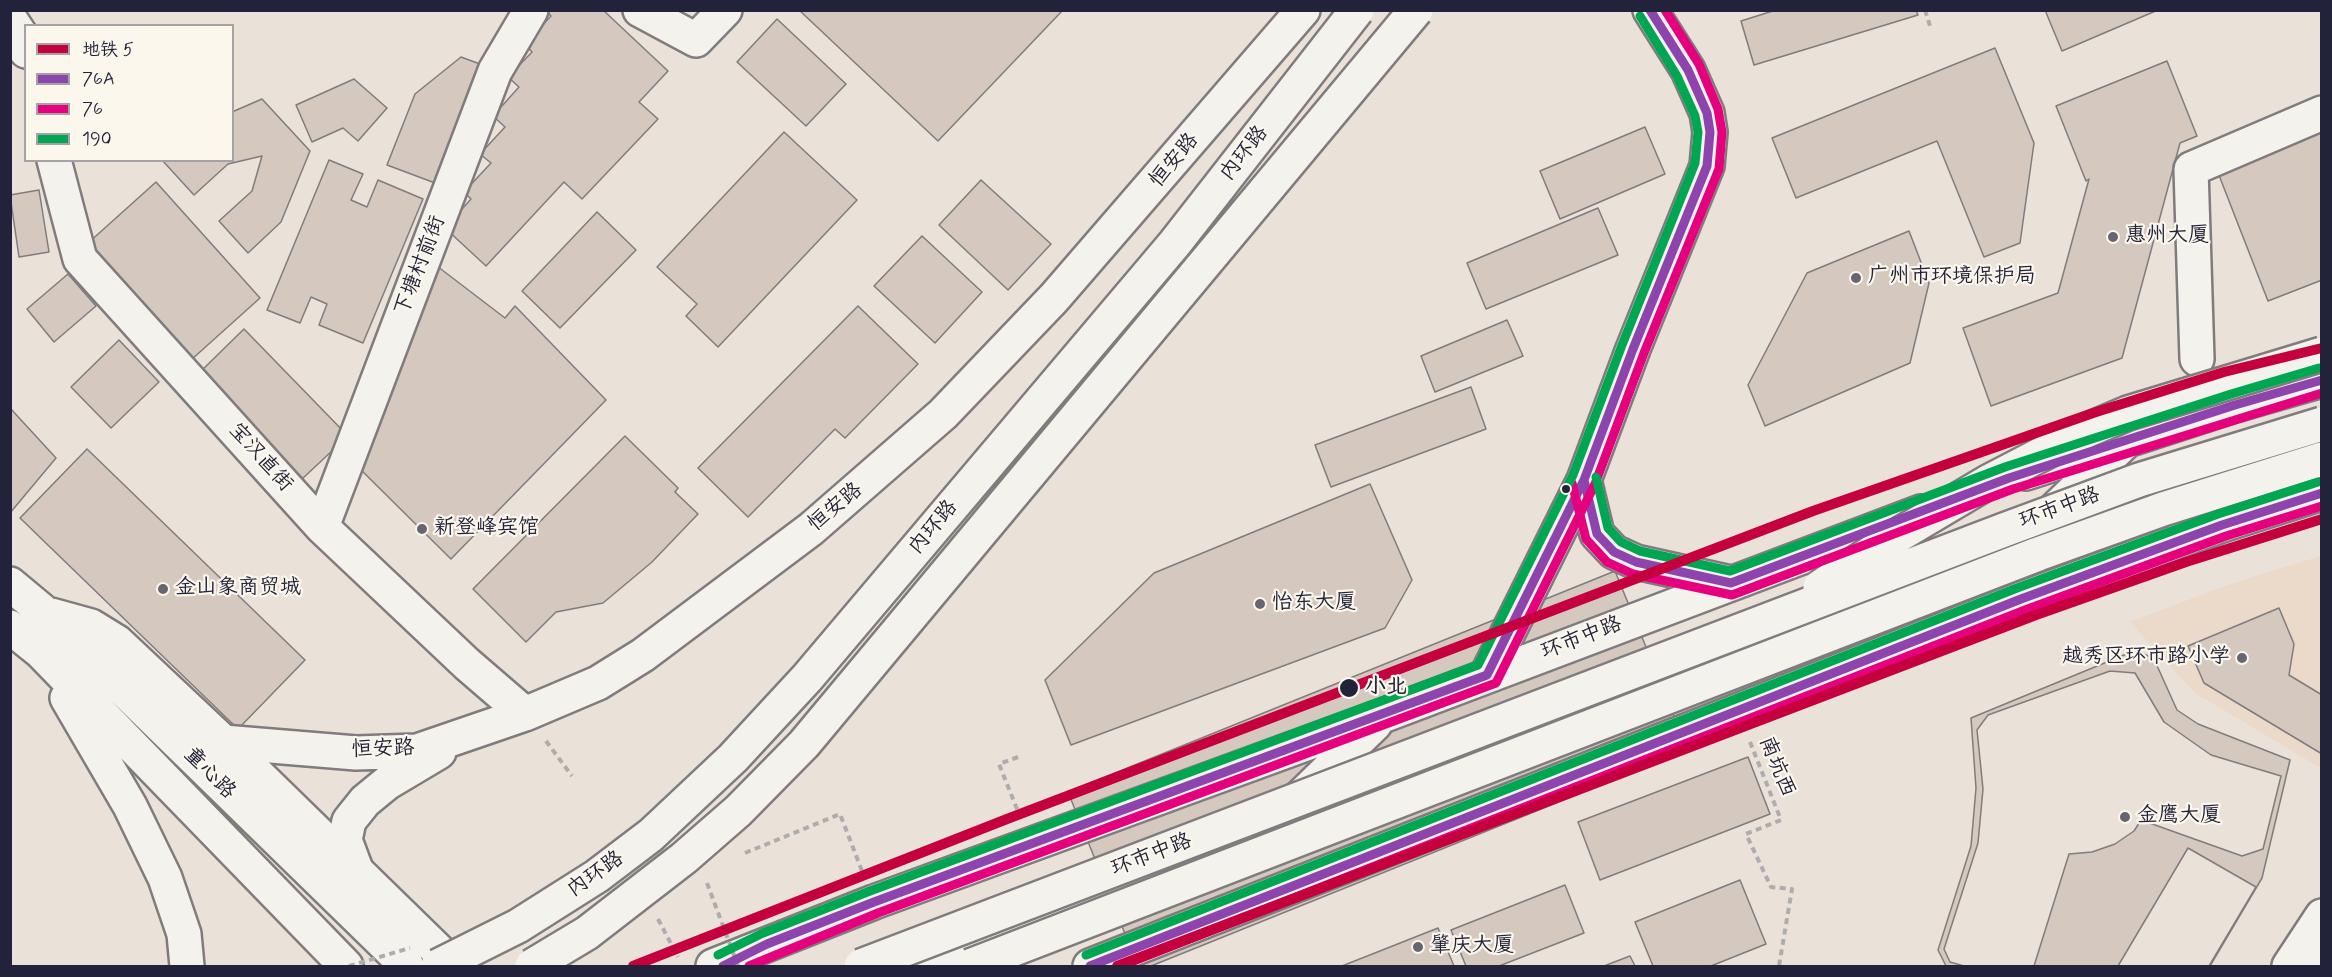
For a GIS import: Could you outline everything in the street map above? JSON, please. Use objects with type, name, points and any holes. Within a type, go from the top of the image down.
[{"type":"main road","name":"下塘村前街","points":[[322,527],[495,71],[531,10]]},
{"type":"main road","points":[[640,10],[696,40],[725,10]]},
{"type":"main road","name":"恒安路","points":[[223,742],[356,753],[417,751],[525,714],[597,683],[643,655],[769,562],[888,464],[943,414],[1054,298],[1302,10]]},
{"type":"main road","name":"内环路","points":[[438,966],[518,926],[597,876],[651,835],[733,758],[814,669],[1175,243],[1358,10]]},
{"type":"main road","name":"内环路","points":[[532,966],[586,933],[684,858],[738,811],[804,744],[1416,10]]},
{"type":"main road","points":[[1487,675],[1584,480],[1632,349],[1707,166],[1710,132],[1707,113],[1688,70],[1650,10]]},
{"type":"main road","points":[[10,19],[24,44]]},
{"type":"main road","points":[[2197,359],[2191,169],[2322,112]]},
{"type":"main road","name":"宝汉直街","points":[[55,162],[81,259],[322,527],[467,664],[525,714]]},
{"type":"main road","points":[[1770,620],[1892,539],[2018,465],[2088,430],[2150,406],[2322,354]]},
{"type":"main road","name":"环市中路","points":[[713,966],[874,902],[1385,715],[2009,478],[2129,438],[2322,380]]},
{"type":"main road","name":"环市中路","points":[[861,966],[2139,480],[2322,424]]},
{"type":"main road","points":[[909,966],[1261,834],[2025,539],[2129,438]]},
{"type":"main road","name":"环市中路","points":[[970,966],[2038,554],[2163,509],[2322,459]]},
{"type":"main road","points":[[1584,480],[1597,534],[1614,552],[1636,562],[1731,583]]},
{"type":"main road","points":[[1090,966],[2062,583],[2222,525],[2322,492]]},
{"type":"main road","name":"童心路","points":[[10,584],[46,614],[407,966]]},
{"type":"main road","points":[[46,614],[91,626],[117,642],[454,966]]},
{"type":"main road","name":"童心路","points":[[10,627],[40,652],[346,966]]},
{"type":"main road","points":[[40,652],[129,806],[165,878],[184,934],[187,966]]},
{"type":"main road","points":[[1261,834],[1385,715]]},
{"type":"main road","points":[[357,872],[345,840],[349,821],[365,801],[387,783],[472,733]]},
{"type":"main road","points":[[2289,966],[2322,916]]},
{"type":"main road","points":[[723,966],[767,944]]},
{"type":"main road","points":[[2318,966],[2322,961]]},
{"type":"path","points":[[1925,10],[1930,26]]},
{"type":"path","name":"南坑西","points":[[1737,711],[1781,820],[1746,834],[1771,887],[1792,889],[1779,966]]},
{"type":"path","points":[[525,714],[572,776]]},
{"type":"path","points":[[1018,757],[999,764],[1031,844]]},
{"type":"path","points":[[734,857],[840,814],[874,902]]},
{"type":"shaded area","name":"越秀区环市路小学","points":[[2321,556],[2321,768],[2195,693],[2130,622],[2230,584]]},
{"type":"building","points":[[603,10],[668,71],[639,102],[658,119],[582,199],[564,182],[486,266],[445,228],[471,199],[464,192],[491,163],[480,154],[505,127],[493,116],[519,87],[508,77],[532,52],[525,44],[551,16],[546,11]]},
{"type":"building","points":[[799,10],[1063,10],[938,141]]},
{"type":"building","points":[[1776,10],[1916,10],[1918,15],[1754,65],[1741,21]]},
{"type":"building","points":[[2045,10],[2158,10],[2062,51]]},
{"type":"building","points":[[777,19],[846,84],[806,126],[737,62]]},
{"type":"building","points":[[1995,48],[2034,143],[2020,243],[1984,257],[1937,141],[1796,198],[1772,138]]},
{"type":"building","points":[[461,57],[480,64],[435,183],[387,165],[415,94]]},
{"type":"building","name":"惠州大厦","points":[[2167,61],[2197,136],[2180,143],[2122,358],[1991,406],[1963,328],[2058,293],[2089,179],[2086,181],[2056,106]]},
{"type":"building","points":[[354,79],[387,108],[358,141],[343,128],[312,142],[296,105]]},
{"type":"building","points":[[262,99],[310,151],[281,222],[248,253],[219,221],[252,191],[262,156],[228,164],[194,195],[164,162],[234,162],[234,111]]},
{"type":"building","points":[[2322,123],[2322,280],[2268,301],[2215,165]]},
{"type":"building","points":[[1645,127],[1665,174],[1560,219],[1540,171]]},
{"type":"building","points":[[784,132],[857,200],[718,347],[686,316],[697,304],[657,267]]},
{"type":"building","points":[[329,160],[363,174],[351,200],[367,207],[378,180],[423,199],[363,343],[319,325],[327,304],[311,297],[300,323],[267,310]]},
{"type":"building","points":[[981,180],[1051,244],[1008,290],[939,225]]},
{"type":"building","points":[[156,182],[260,298],[191,360],[87,244]]},
{"type":"building","points":[[39,190],[49,252],[19,257],[10,195]]},
{"type":"building","points":[[1598,208],[1618,255],[1486,309],[1467,263]]},
{"type":"building","points":[[597,212],[636,250],[560,328],[522,291]]},
{"type":"building","points":[[1909,231],[1929,283],[1910,363],[1765,426],[1748,385],[1807,273]]},
{"type":"building","points":[[922,236],[982,292],[935,343],[874,286]]},
{"type":"building","points":[[433,263],[505,318],[515,306],[606,400],[451,559],[358,467]]},
{"type":"building","points":[[68,274],[96,306],[54,342],[27,309]]},
{"type":"building","points":[[858,306],[918,364],[845,438],[835,429],[748,517],[698,468]]},
{"type":"building","points":[[1507,320],[1523,356],[1435,392],[1421,356]]},
{"type":"building","points":[[244,329],[348,436],[302,479],[199,373]]},
{"type":"building","points":[[119,340],[159,382],[111,428],[71,387]]},
{"type":"building","points":[[1471,387],[1486,429],[1331,487],[1315,445]]},
{"type":"building","points":[[10,408],[56,458],[10,513]]},
{"type":"building","points":[[625,436],[678,488],[675,492],[698,514],[652,562],[603,603],[556,612],[526,642],[473,589]]},
{"type":"building","name":"金山象商贸城","points":[[87,449],[305,660],[238,729],[20,518]]},
{"type":"building","name":"怡东大厦","points":[[1370,484],[1412,580],[1385,628],[1071,745],[1045,680],[1154,573]]},
{"type":"building","name":"小北","points":[[1615,571],[1688,750],[1151,966],[1138,966],[1068,792]]},
{"type":"building","points":[[2279,608],[2294,644],[2289,675],[2322,695],[2322,754],[2204,683],[2188,646]]},
{"type":"building","name":"金鹰大厦","points":[[2136,650],[2154,659],[2177,710],[2198,724],[2290,760],[2262,878],[2210,966],[1946,966],[1938,950],[1971,846],[1976,788],[1971,718]]},
{"type":"building","name":"金鹰大厦","points":[[2110,671],[2135,673],[2164,722],[2211,755],[2281,776],[2263,849],[2242,856],[2141,820],[2134,831],[2115,844],[2092,852],[2069,854],[2034,966],[1964,966],[1950,962],[1944,949],[1978,843],[1983,789],[1977,730],[1988,715]]},
{"type":"building","points":[[1748,757],[1770,814],[1600,880],[1578,822]]},
{"type":"building","points":[[2188,848],[2256,887],[2209,966],[2118,966]]},
{"type":"building","points":[[1740,880],[1766,944],[1711,966],[1653,966],[1635,922]]},
{"type":"building","points":[[1565,885],[1584,933],[1499,966],[1466,966],[1451,930]]},
{"type":"building","name":"肇庆大厦","points":[[1438,928],[1454,966],[1342,966]]},
{"type":"building","points":[[1630,956],[1635,966],[1604,966]]},
{"type":"metro line","name":"5","points":[[633,966],[1007,819],[1813,511],[2096,412],[2224,372],[2322,348]]},
{"type":"metro line","name":"5","points":[[1117,966],[2036,615],[2186,562],[2322,519]]},
{"type":"transit line","name":"76A","points":[[723,966],[767,944],[874,902],[1487,675],[1584,480],[1633,349],[1707,166],[1710,132],[1707,113],[1688,70],[1650,10]]},
{"type":"transit line","name":"76","points":[[749,966],[878,913],[1496,683],[1595,484],[1644,353],[1719,169],[1722,132],[1718,109],[1699,64],[1665,10]]},
{"type":"transit line","name":"190","points":[[718,955],[763,933],[870,891],[1478,665],[1573,475],[1695,163],[1698,132],[1695,116],[1677,76],[1640,16]]},
{"type":"transit line","name":"190","points":[[1596,477],[1608,528],[1621,542],[1640,551],[1730,571],[2005,467],[2319,368]]},
{"type":"transit line","name":"76A","points":[[1584,480],[1597,534],[1614,552],[1636,562],[1731,583],[2009,478],[2235,405],[2322,380]]},
{"type":"transit line","name":"76","points":[[1572,483],[1586,539],[1607,562],[1633,574],[1732,595],[2013,489],[2322,393]]},
{"type":"transit line","name":"190","points":[[1086,955],[2017,588],[2218,514],[2318,482]]},
{"type":"transit line","name":"76A","points":[[1090,966],[2021,599],[2222,525],[2322,493]]},
{"type":"transit line","name":"76","points":[[1121,966],[2025,610],[2226,536],[2322,506]]},
{"type":"place","name":"惠州大厦","points":[[2113,237]]},
{"type":"place","name":"广州市环境保护局","points":[[1856,278]]},
{"type":"place","name":"新登峰宾馆","points":[[422,529]]},
{"type":"place","name":"金山象商贸城","points":[[163,589]]},
{"type":"place","name":"怡东大厦","points":[[1260,604]]},
{"type":"place","name":"越秀区环市路小学","points":[[2242,658]]},
{"type":"place","name":"小北","points":[[1349,688]]},
{"type":"place","name":"金鹰大厦","points":[[2125,817]]},
{"type":"place","name":"肇庆大厦","points":[[1418,947]]}]
